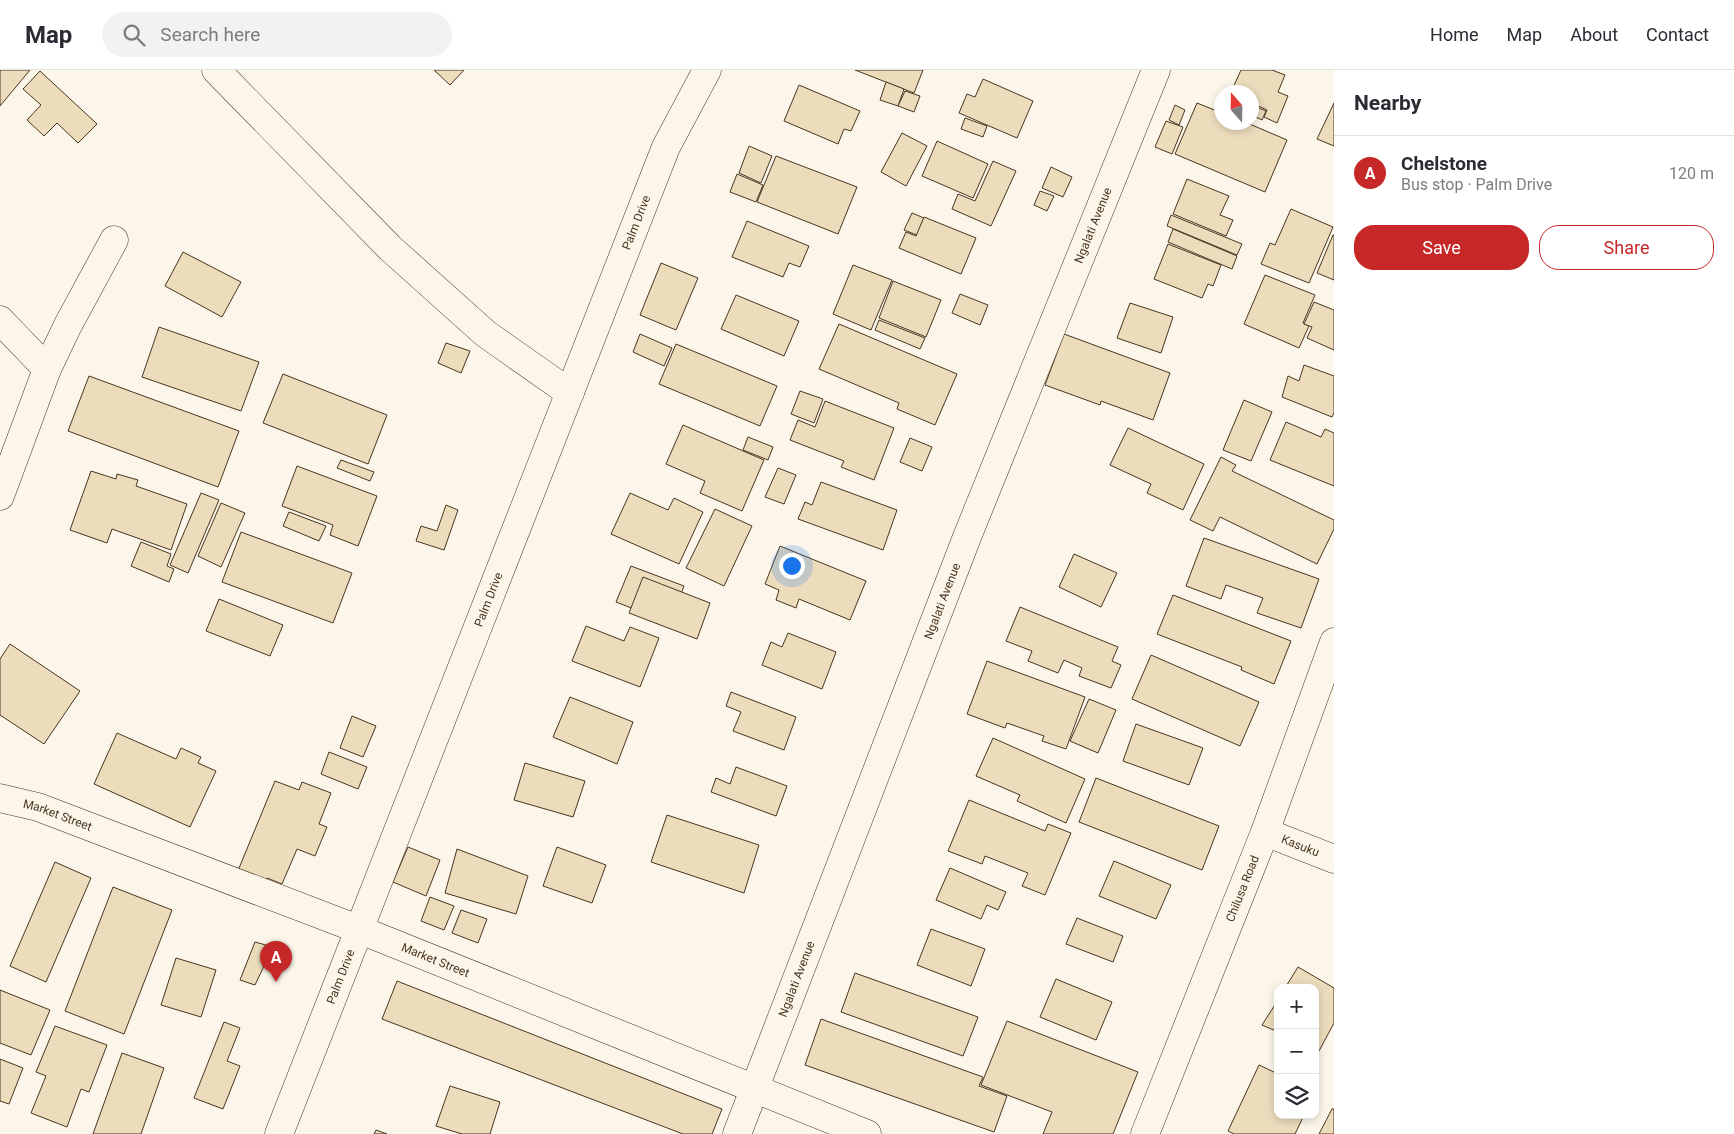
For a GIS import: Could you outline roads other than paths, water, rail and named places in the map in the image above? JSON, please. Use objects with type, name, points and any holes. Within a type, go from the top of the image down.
[{"type":"street","points":[[216,70],[390,248],[486,334],[570,393]]},
{"type":"street","name":"Palm Drive","points":[[279,1134],[666,147],[707,70]]},
{"type":"street","name":"Ngalati Avenue","points":[[737,1134],[968,537],[1156,70]]},
{"type":"street","points":[[0,496],[48,369],[68,325],[114,240]]},
{"type":"street","points":[[0,320],[48,369]]},
{"type":"street","name":"Chilusa Road","points":[[1145,1134],[1265,832],[1334,642]]},
{"type":"street","name":"Market Street","points":[[0,798],[38,807],[358,929],[867,1134]]},
{"type":"street","name":"Kasuku","points":[[1265,832],[1334,860]]},
{"type":"place","name":"Chelstone","points":[[276,982]]}]
